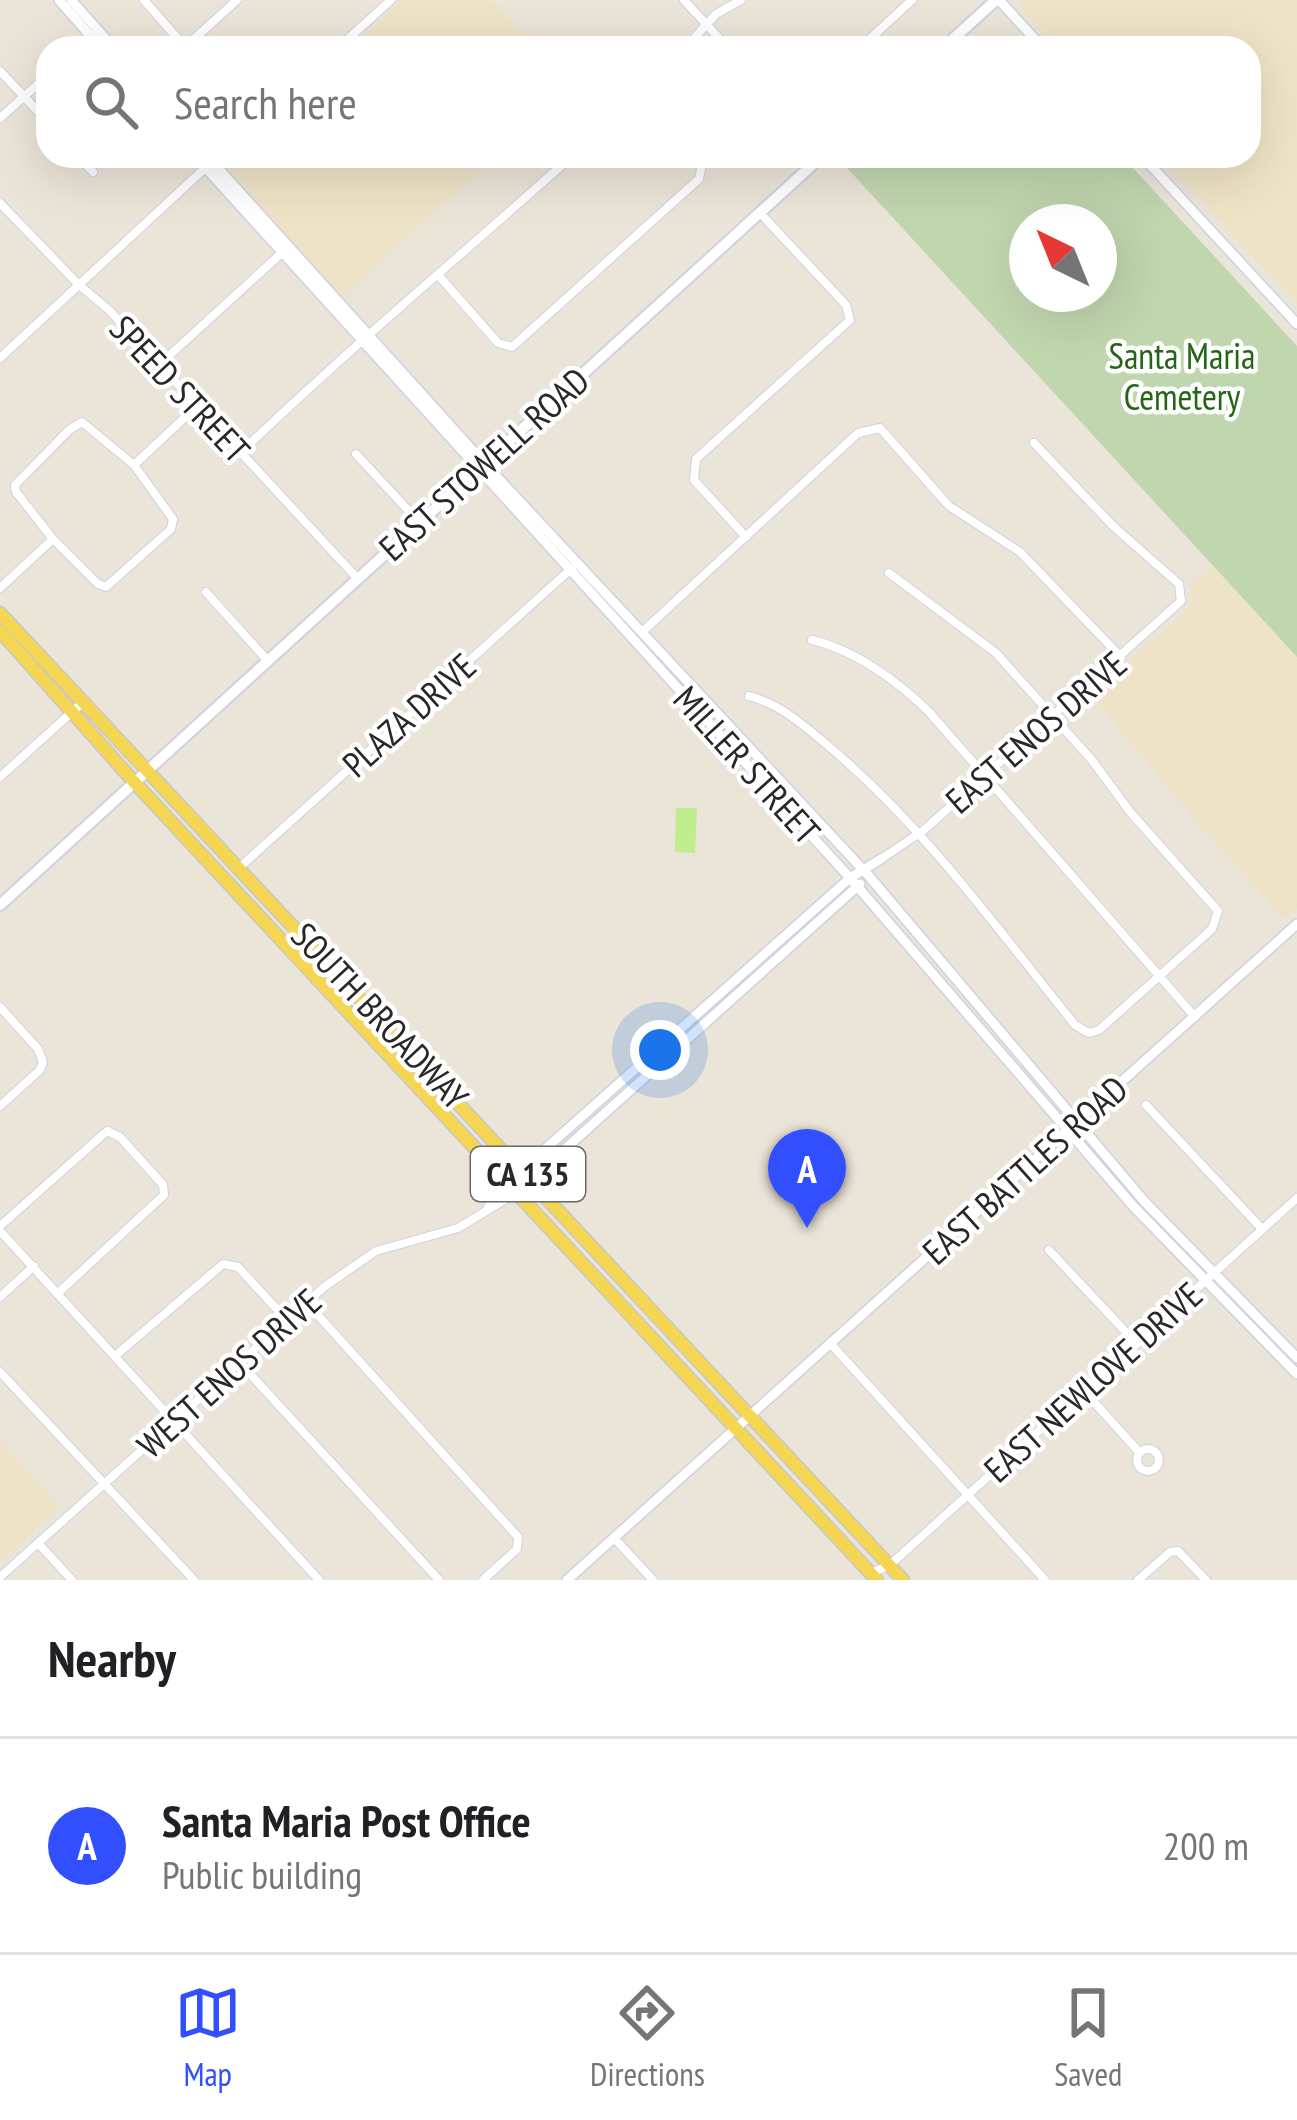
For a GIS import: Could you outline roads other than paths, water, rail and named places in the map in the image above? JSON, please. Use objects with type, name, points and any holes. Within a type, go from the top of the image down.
[{"type":"main road","points":[[957,36],[998,0]]},
{"type":"main road","name":"EAST STOWELL ROAD","points":[[0,904],[809,168]]},
{"type":"main road","name":"SOUTH BROADWAY","points":[[0,613],[77,707],[511,1188],[877,1578]]},
{"type":"main road","name":"SOUTH BROADWAY","points":[[0,632],[77,707]]},
{"type":"main road","name":"SOUTH BROADWAY","points":[[141,778],[239,868],[904,1580]]},
{"type":"street","points":[[59,0],[99,36]]},
{"type":"street","points":[[71,0],[96,36]]},
{"type":"street","points":[[144,0],[175,36]]},
{"type":"street","points":[[196,36],[237,0]]},
{"type":"street","points":[[351,36],[391,0]]},
{"type":"street","points":[[684,0],[717,36]]},
{"type":"street","points":[[696,36],[741,0]]},
{"type":"street","points":[[873,36],[912,0]]},
{"type":"street","points":[[998,0],[1032,36]]},
{"type":"street","points":[[92,36],[95,33]]},
{"type":"street","points":[[0,71],[36,109]]},
{"type":"street","points":[[0,118],[36,86]]},
{"type":"street","points":[[90,168],[93,172]]},
{"type":"street","points":[[0,358],[202,168]]},
{"type":"street","name":"MILLER STREET","points":[[218,168],[481,467],[643,631],[865,872],[1208,1278],[1297,1358]]},
{"type":"street","points":[[239,454],[364,337],[559,168]]},
{"type":"street","points":[[439,276],[498,343],[512,346],[699,179],[701,168]]},
{"type":"street","points":[[1153,168],[1297,324]]},
{"type":"street","name":"SPEED STREET","points":[[0,203],[110,311],[357,578]]},
{"type":"street","points":[[746,537],[694,480],[693,466],[702,452],[847,325],[848,309],[761,214]]},
{"type":"street","points":[[159,365],[285,249]]},
{"type":"street","points":[[134,465],[196,407]]},
{"type":"street","points":[[77,423],[87,424],[134,465],[173,519],[171,529],[102,586],[53,539],[15,485],[77,423]]},
{"type":"street","points":[[633,640],[858,433],[880,428],[950,506],[1020,552],[1121,657]]},
{"type":"street","name":"EAST ENOS DRIVE","points":[[511,1188],[865,872],[920,834],[1178,608],[1179,584],[1114,527],[1034,443]]},
{"type":"street","points":[[356,454],[419,522]]},
{"type":"street","points":[[0,588],[53,539]]},
{"type":"street","name":"MILLER STREET","points":[[574,566],[633,640],[854,882],[1067,1132],[1297,1374]]},
{"type":"street","name":"PLAZA DRIVE","points":[[239,868],[574,566]]},
{"type":"street","points":[[749,696],[798,720],[851,765],[920,834],[1075,1025],[1089,1033],[1100,1030],[1212,929],[1219,915],[1213,902],[996,653],[889,573]]},
{"type":"street","points":[[206,592],[268,661]]},
{"type":"street","points":[[812,640],[836,647],[894,682],[930,713],[1195,1017]]},
{"type":"street","points":[[0,777],[77,707]]},
{"type":"street","name":"EAST BATTLES ROAD","points":[[567,1580],[1297,924]]},
{"type":"street","points":[[0,1007],[38,1049],[43,1062],[0,1106]]},
{"type":"street","points":[[1146,1105],[1262,1229]]},
{"type":"street","points":[[58,1293],[164,1195],[163,1185],[120,1136],[107,1131],[0,1228],[58,1293],[116,1356],[174,1423],[320,1580]]},
{"type":"street","name":"WEST ENOS DRIVE","points":[[0,1577],[306,1302],[376,1251],[446,1232],[483,1213],[511,1188]]},
{"type":"street","name":"EAST NEWLOVE DRIVE","points":[[877,1578],[1296,1202]]},
{"type":"street","points":[[1049,1250],[1136,1344]]},
{"type":"street","points":[[116,1356],[223,1264],[238,1267],[286,1319]]},
{"type":"street","points":[[0,1297],[34,1266]]},
{"type":"street","points":[[306,1302],[512,1530],[519,1543],[483,1580]]},
{"type":"street","points":[[830,1343],[1045,1580]]},
{"type":"street","points":[[240,1363],[439,1580]]},
{"type":"street","points":[[0,1372],[194,1580]]},
{"type":"street","points":[[1084,1391],[1140,1453]]},
{"type":"street","points":[[614,1538],[653,1580]]},
{"type":"street","points":[[38,1543],[72,1580]]},
{"type":"street","points":[[1138,1580],[1173,1552],[1183,1555],[1207,1580]]},
{"type":"place","name":"Santa Maria Post Office","points":[[807,1228]]},
{"type":"park label","name":"Santa Maria Cemetery","points":[[1182,376]]}]
